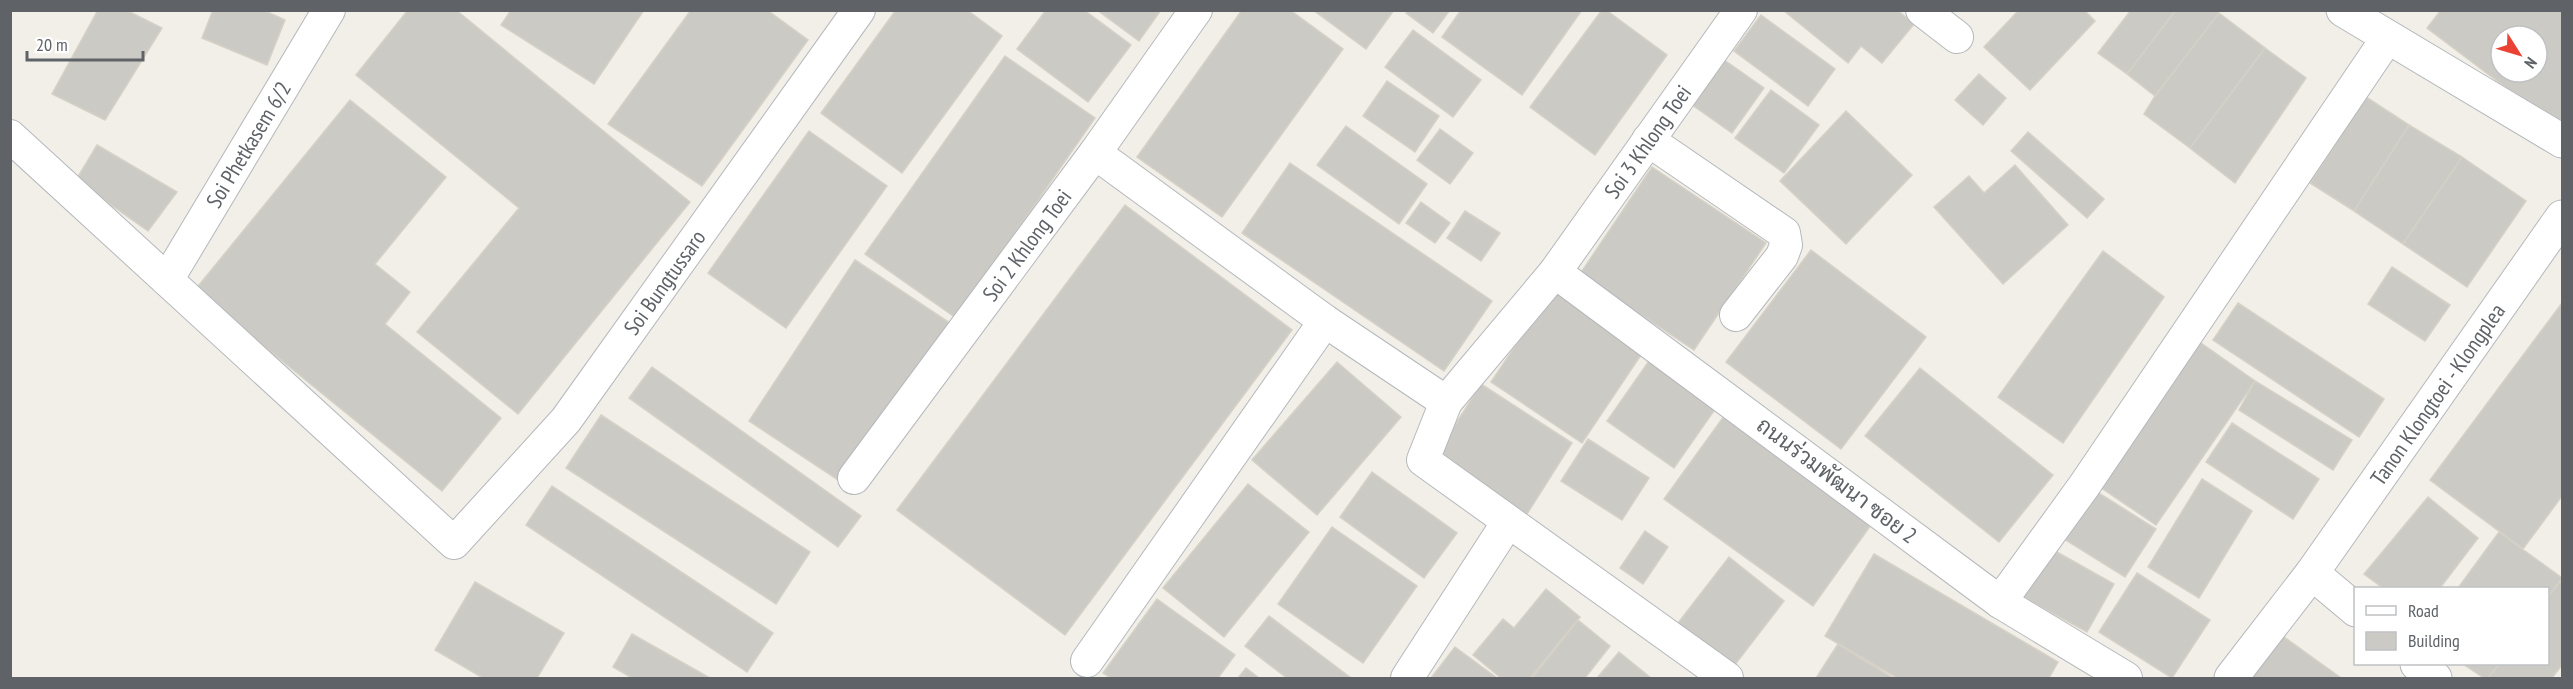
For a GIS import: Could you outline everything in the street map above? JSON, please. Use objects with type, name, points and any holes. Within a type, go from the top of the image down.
[{"type":"street","name":"Soi Phetkasem 6/2","points":[[167,280],[329,10]]},
{"type":"street","name":"Soi 2 Khlong Toei","points":[[854,478],[1095,153],[1196,10]]},
{"type":"street","name":"Soi 3 Khlong Toei","points":[[1508,522],[1423,460],[1446,402],[1555,272],[1741,10]]},
{"type":"street","points":[[1922,10],[1957,37]]},
{"type":"street","points":[[2343,10],[2562,141]]},
{"type":"street","name":"Soi Bungtussaro","points":[[167,280],[453,543],[566,420],[846,15]]},
{"type":"street","points":[[2000,602],[2084,486],[2388,37]]},
{"type":"street","points":[[10,136],[167,280]]},
{"type":"street","points":[[1648,140],[1784,233],[1786,245],[1782,256],[1736,315]]},
{"type":"street","points":[[1095,153],[1325,321],[1446,402]]},
{"type":"street","name":"Tanon Klongtoei - Klongplea","points":[[2231,678],[2312,573],[2562,217]]},
{"type":"street","name":"ถนนร่วมพัฒนา ซอย 2","points":[[1555,272],[2000,602],[2126,678]]},
{"type":"street","points":[[1087,661],[1325,321]]},
{"type":"street","points":[[1407,678],[1508,522],[1727,678]]},
{"type":"street","points":[[2312,573],[2354,609]]},
{"type":"street","points":[[2419,665],[2435,678]]},
{"type":"building","points":[[98,10],[126,10],[162,28],[105,120],[52,94]]},
{"type":"building","points":[[213,10],[263,10],[285,20],[267,65],[202,38]]},
{"type":"building","points":[[408,10],[456,10],[690,202],[518,414],[417,332],[519,208],[356,75]]},
{"type":"building","points":[[511,10],[644,10],[594,84],[501,25]]},
{"type":"building","points":[[691,10],[767,10],[808,40],[702,186],[608,124]]},
{"type":"building","points":[[896,10],[967,10],[1002,36],[902,173],[821,113]]},
{"type":"building","points":[[1046,10],[1084,10],[1131,45],[1088,102],[1017,49]]},
{"type":"building","points":[[1097,10],[1161,10],[1139,41]]},
{"type":"building","points":[[1242,10],[1290,10],[1343,49],[1222,217],[1137,157]]},
{"type":"building","points":[[1313,10],[1394,10],[1366,49]]},
{"type":"building","points":[[1408,10],[1450,10],[1433,33],[1406,13]]},
{"type":"building","points":[[1461,10],[1582,10],[1522,95],[1442,37]]},
{"type":"building","points":[[1602,10],[1606,10],[1667,55],[1595,155],[1530,107]]},
{"type":"building","points":[[1783,10],[1897,10],[1914,24],[1882,63],[1861,46],[1848,63]]},
{"type":"building","points":[[2019,10],[2084,10],[2095,21],[2030,90],[1984,47]]},
{"type":"building","points":[[2131,10],[2176,10],[2127,74],[2098,53]]},
{"type":"building","points":[[2176,10],[2216,10],[2219,13],[2155,96],[2127,74]]},
{"type":"building","points":[[2441,10],[2562,10],[2562,130],[2501,84],[2549,84],[2549,24],[2489,24],[2489,75],[2427,28]]},
{"type":"building","points":[[2219,13],[2265,48],[2190,148],[2144,114],[2155,96]]},
{"type":"building","points":[[1761,15],[1835,69],[1808,106],[1734,51]]},
{"type":"building","points":[[1413,30],[1481,80],[1453,117],[1385,67]]},
{"type":"building","points":[[2265,48],[2306,78],[2235,183],[2190,148]]},
{"type":"building","points":[[1005,56],[1095,118],[956,318],[865,254]]},
{"type":"building","points":[[1720,57],[1764,88],[1732,133],[1688,102]]},
{"type":"building","points":[[1979,74],[2006,98],[1983,125],[1955,100]]},
{"type":"building","points":[[1387,81],[1439,116],[1415,152],[1363,116]]},
{"type":"building","points":[[1771,90],[1819,125],[1784,173],[1735,138]]},
{"type":"building","points":[[2366,97],[2409,125],[2354,211],[2310,183]]},
{"type":"building","points":[[350,100],[446,177],[375,264],[410,292],[385,324],[501,418],[442,491],[195,290]]},
{"type":"building","points":[[1846,111],[1912,175],[1846,244],[1780,181]]},
{"type":"building","points":[[2409,125],[2462,157],[2403,244],[2354,211]]},
{"type":"building","points":[[1346,126],[1427,184],[1399,224],[1317,165]]},
{"type":"building","points":[[1440,129],[1473,153],[1450,184],[1417,160]]},
{"type":"building","points":[[809,131],[887,186],[786,328],[708,273]]},
{"type":"building","points":[[2028,132],[2104,199],[2087,218],[2011,151]]},
{"type":"building","points":[[97,145],[177,192],[148,231],[76,180]]},
{"type":"building","points":[[2462,157],[2526,201],[2467,287],[2403,244]]},
{"type":"building","points":[[1290,163],[1492,301],[1444,371],[1242,233]]},
{"type":"building","points":[[2015,165],[2068,225],[2003,284],[1934,207],[1969,176],[1984,193]]},
{"type":"building","points":[[1652,167],[1766,243],[1694,350],[1580,274]]},
{"type":"building","points":[[1421,202],[1450,223],[1435,243],[1406,223]]},
{"type":"building","points":[[1125,205],[1292,330],[1065,635],[897,510]]},
{"type":"building","points":[[1465,211],[1500,233],[1481,261],[1447,238]]},
{"type":"building","points":[[1811,250],[1926,337],[1841,449],[1726,362]]},
{"type":"building","points":[[2103,251],[2164,297],[2063,443],[1998,397]]},
{"type":"building","points":[[855,260],[950,323],[844,484],[749,421]]},
{"type":"building","points":[[2392,267],[2450,305],[2425,341],[2368,304]]},
{"type":"building","points":[[1552,291],[1643,352],[1582,443],[1491,382]]},
{"type":"building","points":[[2238,303],[2384,399],[2359,437],[2213,340]]},
{"type":"building","points":[[2562,303],[2562,496],[2523,549],[2430,480]]},
{"type":"building","points":[[2191,336],[2255,381],[2156,525],[2091,481]]},
{"type":"building","points":[[1651,358],[1718,405],[1674,468],[1607,421]]},
{"type":"building","points":[[1337,362],[1401,417],[1317,515],[1252,460]]},
{"type":"building","points":[[652,367],[861,516],[838,547],[629,398]]},
{"type":"building","points":[[1920,368],[2053,475],[1999,542],[1865,436]]},
{"type":"building","points":[[2255,381],[2352,440],[2333,470],[2239,410]]},
{"type":"building","points":[[1481,384],[1572,443],[1527,514],[1436,455]]},
{"type":"building","points":[[1727,412],[1876,518],[1813,606],[1664,499]]},
{"type":"building","points":[[601,415],[810,552],[776,604],[566,468]]},
{"type":"building","points":[[2232,423],[2319,479],[2293,519],[2206,462]]},
{"type":"building","points":[[1588,439],[1649,478],[1622,520],[1561,481]]},
{"type":"building","points":[[1372,472],[1457,533],[1424,578],[1340,517]]},
{"type":"building","points":[[2202,479],[2252,511],[2199,598],[2148,567]]},
{"type":"building","points":[[1248,484],[1309,532],[1224,637],[1163,588]]},
{"type":"building","points":[[552,486],[773,633],[747,672],[526,525]]},
{"type":"building","points":[[2094,490],[2156,529],[2125,577],[2064,539]]},
{"type":"building","points":[[2428,497],[2478,538],[2441,587],[2382,587],[2364,574]]},
{"type":"building","points":[[1332,527],[1417,586],[1363,663],[1278,604]]},
{"type":"building","points":[[1645,531],[1668,547],[1643,584],[1620,568]]},
{"type":"building","points":[[2499,532],[2562,578],[2549,596],[2549,587],[2459,587]]},
{"type":"building","points":[[2048,547],[2114,584],[2087,632],[2021,596]]},
{"type":"building","points":[[1874,554],[2058,662],[2049,678],[1897,678],[1825,636]]},
{"type":"building","points":[[1729,557],[1784,601],[1727,675],[1671,632]]},
{"type":"building","points":[[2137,573],[2210,620],[2172,678],[2099,632]]},
{"type":"building","points":[[2562,579],[2562,665],[2552,678],[2488,678],[2498,665],[2549,665],[2549,596]]},
{"type":"building","points":[[475,582],[564,633],[537,678],[483,678],[435,650]]},
{"type":"building","points":[[1546,589],[1580,617],[1530,678],[1501,678],[1473,655],[1503,619],[1514,628]]},
{"type":"building","points":[[1157,599],[1235,655],[1218,678],[1111,678],[1103,673]]},
{"type":"building","points":[[1269,616],[1351,678],[1287,678],[1245,646]]},
{"type":"building","points":[[1578,620],[1610,646],[1585,678],[1532,678]]},
{"type":"building","points":[[2277,632],[2341,678],[2242,678]]},
{"type":"building","points":[[632,634],[710,678],[632,678],[613,667]]},
{"type":"building","points":[[1838,644],[1893,678],[1816,678]]},
{"type":"building","points":[[1455,647],[1497,678],[1431,678]]},
{"type":"building","points":[[1619,652],[1651,678],[1597,678]]},
{"type":"building","points":[[2464,665],[2498,665],[2488,678],[2484,678]]},
{"type":"building","points":[[1246,668],[1259,678],[1238,678]]}]
